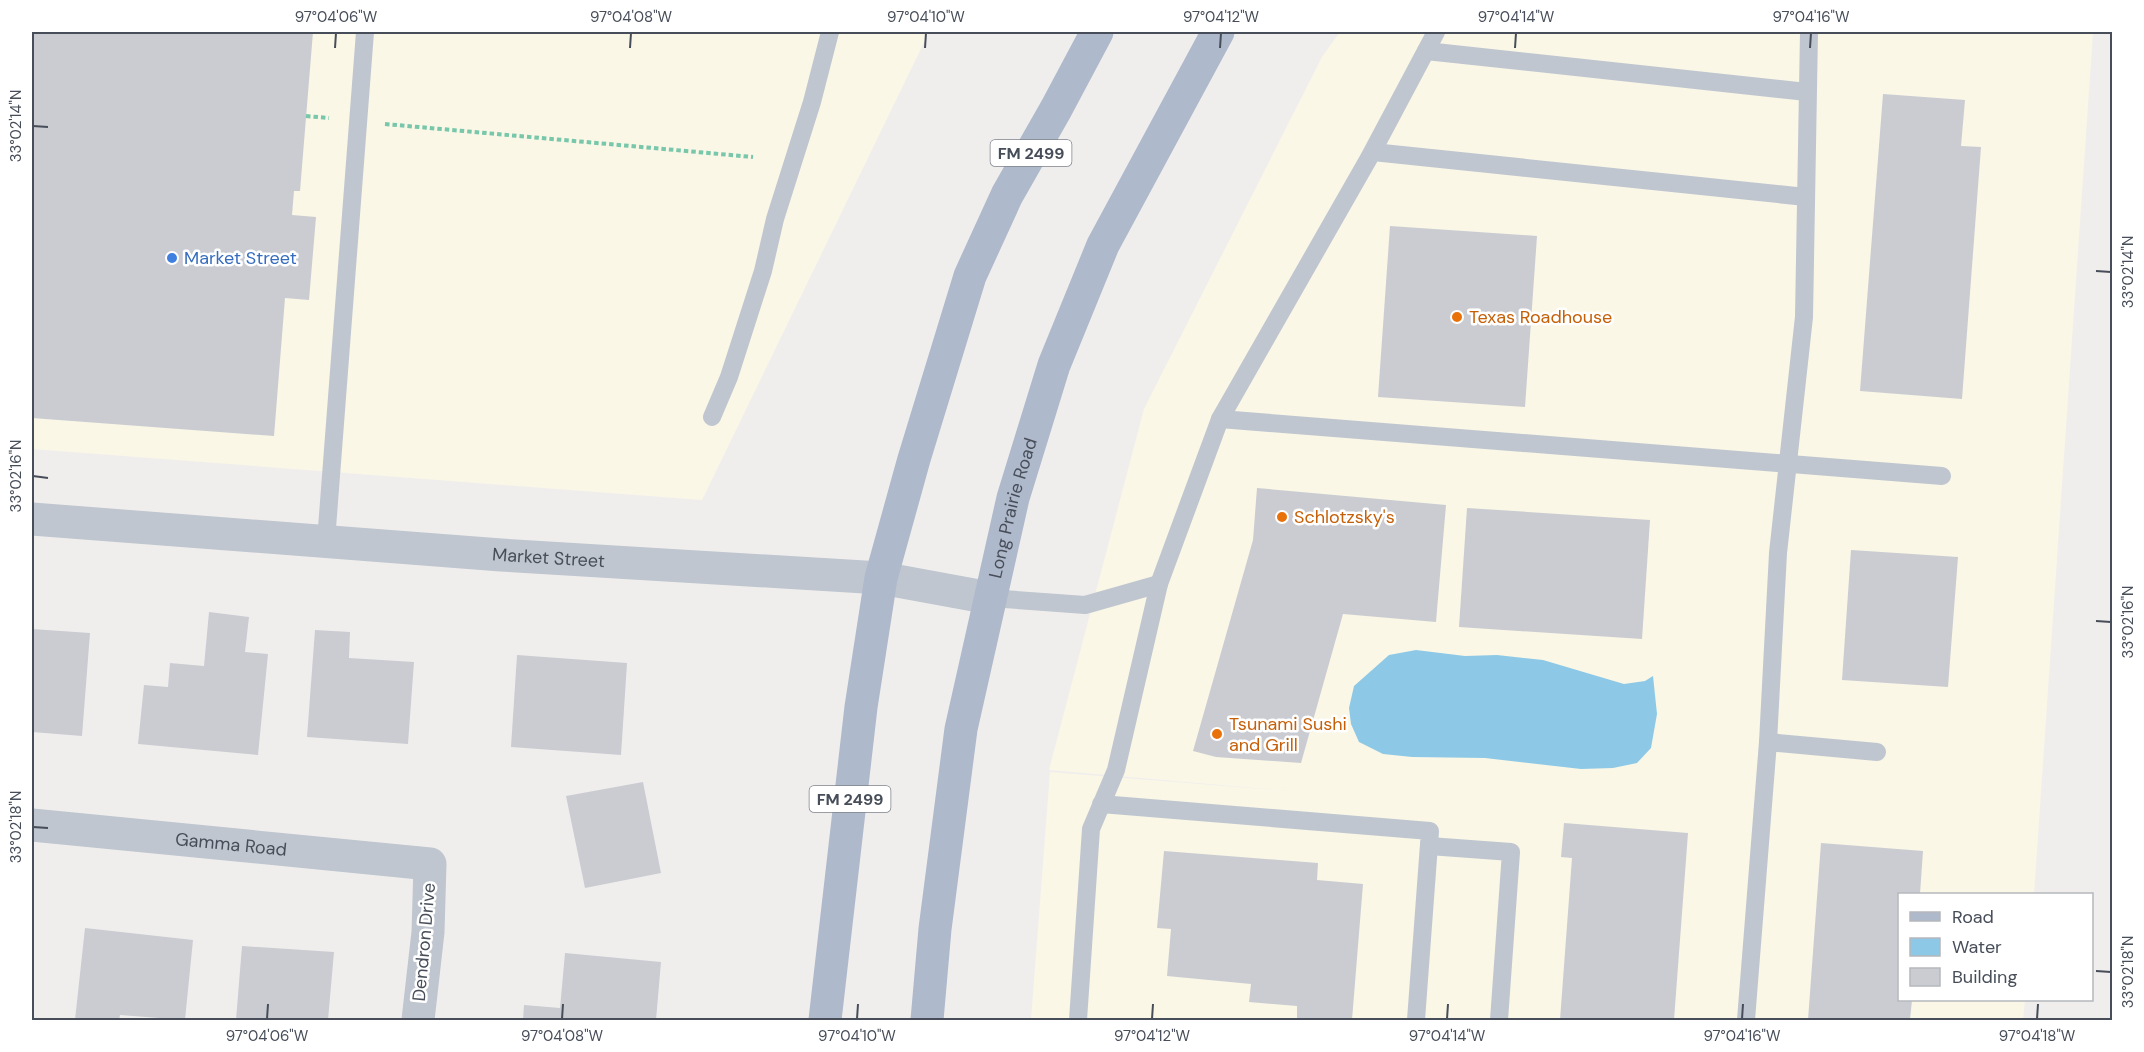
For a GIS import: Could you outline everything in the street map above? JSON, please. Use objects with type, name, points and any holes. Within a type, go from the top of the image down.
[{"type":"main road","name":"FM 2499","points":[[825,1020],[861,707],[881,578],[914,459],[970,276],[1007,195],[1097,32]]},
{"type":"main road","name":"Long Prairie Road","points":[[927,1020],[935,929],[961,729],[1013,498],[1059,354],[1103,245],[1218,32]]},
{"type":"street","name":"Market Street","points":[[32,519],[501,555],[881,578],[990,598]]},
{"type":"street","name":"Gamma Road","points":[[32,825],[430,864]]},
{"type":"street","name":"Dendron Drive","points":[[417,1020],[428,932],[430,864]]},
{"type":"lane","points":[[326,541],[365,32]]},
{"type":"lane","points":[[712,417],[729,377],[763,271],[775,219],[812,102],[830,32]]},
{"type":"lane","points":[[1078,1020],[1091,829],[1116,770],[1159,584],[1220,419],[1373,152],[1436,32]]},
{"type":"lane","points":[[1746,1020],[1768,742],[1778,553],[1804,317],[1809,32]]},
{"type":"lane","points":[[1426,51],[1808,92]]},
{"type":"lane","points":[[1373,152],[1806,196]]},
{"type":"lane","points":[[1220,419],[1942,476]]},
{"type":"lane","points":[[990,598],[1085,605],[1159,584]]},
{"type":"lane","points":[[1768,742],[1877,752]]},
{"type":"lane","points":[[1101,804],[1430,831],[1416,1020]]},
{"type":"lane","points":[[1429,846],[1511,852],[1498,1020]]},
{"type":"path","points":[[306,116],[753,157]]},
{"type":"shaded area","points":[[32,32],[929,32],[702,500],[32,449]]},
{"type":"shaded area","points":[[1340,32],[2093,32],[2034,893],[1898,893],[1898,1001],[2025,1001],[2023,1020],[1031,1020],[1050,772],[1288,791],[1049,770],[1144,409],[1322,57]]},
{"type":"water","points":[[1416,650],[1465,656],[1497,655],[1543,660],[1624,684],[1645,681],[1653,676],[1657,714],[1651,748],[1637,763],[1613,768],[1581,769],[1485,758],[1412,757],[1383,754],[1359,742],[1351,724],[1349,708],[1354,686],[1389,655]]},
{"type":"building","name":"Market Street","points":[[32,32],[313,32],[300,191],[294,191],[292,215],[316,217],[309,300],[285,298],[274,436],[32,418]]},
{"type":"building","points":[[1883,94],[1965,100],[1961,146],[1981,147],[1962,399],[1860,391]]},
{"type":"building","name":"Texas Roadhouse","points":[[1390,226],[1537,236],[1525,407],[1378,397]]},
{"type":"building","points":[[1257,488],[1446,505],[1436,622],[1343,614],[1301,763],[1216,757],[1193,751],[1253,540]]},
{"type":"building","points":[[1467,508],[1650,520],[1642,639],[1459,627]]},
{"type":"building","points":[[1851,550],[1958,557],[1948,687],[1842,680]]},
{"type":"building","points":[[209,612],[249,617],[245,652],[268,654],[258,755],[138,744],[144,685],[168,687],[170,663],[204,666]]},
{"type":"building","points":[[32,629],[90,633],[82,736],[32,732]]},
{"type":"building","points":[[315,630],[350,632],[349,658],[414,662],[408,744],[307,737]]},
{"type":"building","points":[[517,655],[627,663],[621,755],[511,747]]},
{"type":"building","points":[[643,782],[661,873],[585,888],[566,796]]},
{"type":"building","points":[[1564,823],[1688,833],[1674,1020],[1560,1020],[1572,858],[1561,857]]},
{"type":"building","points":[[1821,843],[1923,851],[1920,893],[1898,893],[1898,1001],[1912,1001],[1910,1020],[1808,1020]]},
{"type":"building","points":[[1164,851],[1318,863],[1317,880],[1363,884],[1352,1020],[1297,1019],[1297,1006],[1249,1002],[1251,984],[1167,976],[1171,929],[1157,928]]},
{"type":"building","points":[[85,928],[193,940],[185,1020],[120,1015],[119,1020],[75,1020]]},
{"type":"building","points":[[242,946],[334,952],[328,1020],[236,1020]]},
{"type":"building","points":[[565,953],[661,962],[656,1020],[523,1020],[524,1005],[560,1008]]},
{"type":"place","name":"Market Street","points":[[172,258]]},
{"type":"place","name":"Texas Roadhouse","points":[[1457,317]]},
{"type":"place","name":"Schlotzsky's","points":[[1282,517]]},
{"type":"place","name":"Tsunami Sushi and Grill","points":[[1217,734]]}]
